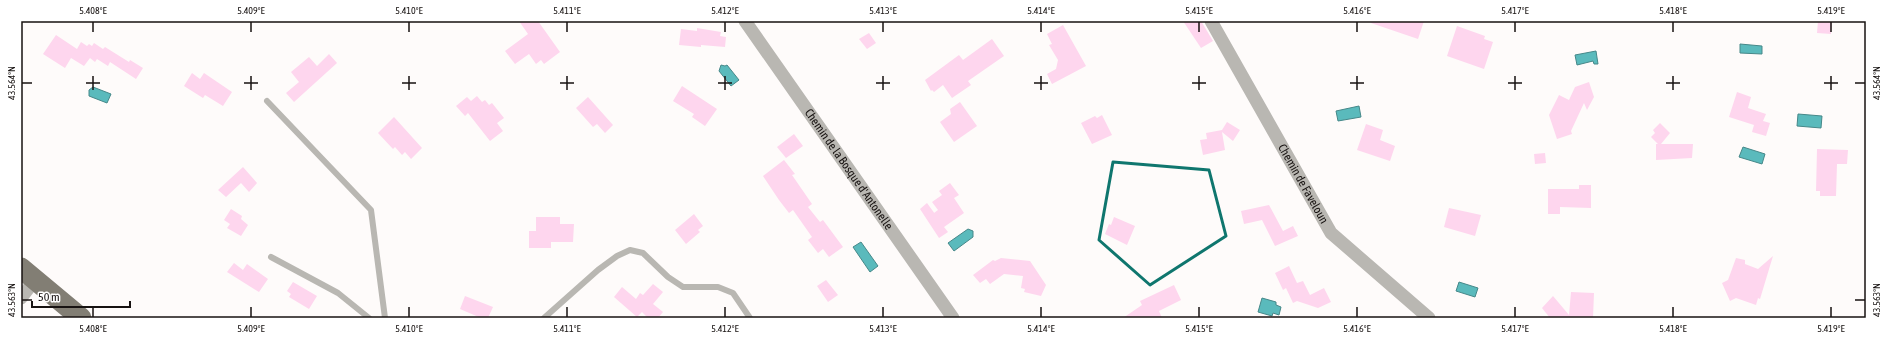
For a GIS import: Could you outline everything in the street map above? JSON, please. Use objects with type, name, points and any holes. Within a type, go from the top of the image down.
[{"type":"main road","points":[[28,274],[80,318]]},
{"type":"street","name":"Chemin de la Bosque d'Antonelle","points":[[745,21],[953,318]]},
{"type":"street","name":"Chemin de Faveloun","points":[[1211,21],[1331,233],[1429,318]]},
{"type":"street","points":[[21,298],[28,274]]},
{"type":"lane","points":[[267,101],[371,210],[385,318]]},
{"type":"lane","points":[[544,318],[598,270],[617,256],[630,250],[643,253],[668,277],[683,287],[718,287],[733,294],[750,318]]},
{"type":"lane","points":[[271,257],[338,293],[369,318]]},
{"type":"highlighted area","points":[[1113,162],[1209,170],[1226,236],[1150,285],[1099,240]]},
{"type":"water","points":[[1740,44],[1762,46],[1762,54],[1740,53]]},
{"type":"water","points":[[1596,51],[1598,64],[1594,64],[1593,61],[1577,65],[1575,55]]},
{"type":"water","points":[[721,65],[727,65],[739,80],[731,86],[719,71]]},
{"type":"water","points":[[93,87],[111,94],[107,103],[89,96],[89,90]]},
{"type":"water","points":[[1359,106],[1361,117],[1338,121],[1336,111]]},
{"type":"water","points":[[1798,114],[1822,116],[1821,128],[1797,126]]},
{"type":"water","points":[[1743,147],[1765,154],[1762,164],[1739,157]]},
{"type":"water","points":[[968,229],[973,231],[973,237],[954,251],[948,243]]},
{"type":"water","points":[[861,242],[878,266],[870,272],[853,247]]},
{"type":"water","points":[[1459,282],[1478,288],[1475,297],[1456,291]]},
{"type":"water","points":[[1262,298],[1276,302],[1276,305],[1281,307],[1279,315],[1273,313],[1272,316],[1258,312]]},
{"type":"building","points":[[519,21],[538,21],[560,52],[544,64],[541,60],[536,64],[529,54],[515,64],[505,51],[528,34]]},
{"type":"building","points":[[1183,21],[1201,21],[1213,41],[1201,48]]},
{"type":"building","points":[[1372,21],[1424,21],[1418,39],[1371,23]]},
{"type":"building","points":[[1818,21],[1832,21],[1831,34],[1817,33]]},
{"type":"building","points":[[1063,25],[1086,66],[1052,84],[1047,74],[1056,69],[1058,60],[1049,45],[1052,44],[1047,34]]},
{"type":"building","points":[[1457,26],[1485,36],[1484,39],[1493,42],[1484,69],[1447,56]]},
{"type":"building","points":[[697,28],[721,32],[720,36],[726,37],[725,47],[679,45],[681,29],[697,31]]},
{"type":"building","points":[[869,33],[876,43],[867,49],[859,39]]},
{"type":"building","points":[[56,35],[77,49],[81,42],[87,46],[89,44],[92,46],[94,43],[103,49],[105,47],[129,62],[130,60],[143,68],[136,79],[110,62],[108,66],[97,59],[95,62],[90,58],[84,66],[71,58],[65,68],[43,54]]},
{"type":"building","points":[[992,39],[1004,56],[968,81],[971,85],[952,98],[943,85],[934,92],[932,90],[931,91],[925,80],[959,55],[963,60]]},
{"type":"building","points":[[329,54],[337,63],[294,102],[286,93],[299,82],[291,72],[309,57],[317,66]]},
{"type":"building","points":[[192,73],[200,79],[204,73],[232,92],[223,106],[205,95],[203,98],[184,86]]},
{"type":"building","points":[[1589,82],[1594,97],[1587,110],[1584,103],[1571,131],[1572,134],[1557,139],[1549,115],[1559,95],[1569,100],[1575,87]]},
{"type":"building","points":[[682,86],[717,109],[705,126],[692,117],[694,114],[673,101]]},
{"type":"building","points":[[1737,92],[1751,97],[1748,108],[1766,114],[1763,121],[1770,123],[1766,136],[1752,132],[1754,125],[1729,117]]},
{"type":"building","points":[[477,96],[482,102],[485,100],[489,105],[492,103],[504,118],[497,123],[503,131],[490,141],[468,113],[465,116],[456,106],[467,97],[471,101]]},
{"type":"building","points":[[588,97],[613,125],[605,133],[597,124],[593,127],[576,108]]},
{"type":"building","points":[[960,102],[977,126],[954,142],[940,122],[951,114],[950,109]]},
{"type":"building","points":[[1102,115],[1112,135],[1092,144],[1081,123],[1095,116],[1097,118]]},
{"type":"building","points":[[394,117],[422,148],[411,159],[405,152],[402,155],[395,147],[393,149],[378,133]]},
{"type":"building","points":[[1227,122],[1240,130],[1233,141],[1222,132],[1225,150],[1203,155],[1200,140],[1207,139],[1206,133],[1222,130]]},
{"type":"building","points":[[1660,123],[1670,133],[1661,144],[1693,144],[1692,158],[1656,160],[1656,144],[1658,144],[1651,137],[1655,133],[1653,130]]},
{"type":"building","points":[[1366,124],[1383,130],[1380,140],[1395,146],[1390,161],[1357,150]]},
{"type":"building","points":[[794,134],[803,146],[786,158],[777,147]]},
{"type":"building","points":[[1817,149],[1848,150],[1847,164],[1837,164],[1836,196],[1820,196],[1820,191],[1816,191]]},
{"type":"building","points":[[1545,153],[1546,163],[1535,164],[1534,154]]},
{"type":"building","points":[[784,160],[795,174],[792,175],[812,204],[808,207],[820,222],[823,220],[843,247],[829,257],[823,249],[818,253],[808,240],[812,237],[793,210],[789,213],[763,176]]},
{"type":"building","points":[[243,167],[257,183],[249,192],[241,183],[226,197],[218,190]]},
{"type":"building","points":[[950,183],[959,195],[954,198],[964,213],[944,227],[948,232],[939,238],[920,209],[927,203],[934,213],[938,210],[932,202],[942,195],[939,191]]},
{"type":"building","points":[[1579,185],[1591,185],[1591,208],[1560,207],[1560,214],[1548,214],[1548,189],[1579,189]]},
{"type":"building","points":[[1269,205],[1283,231],[1293,226],[1298,236],[1275,246],[1262,220],[1244,224],[1241,211]]},
{"type":"building","points":[[1449,208],[1481,215],[1475,236],[1444,227]]},
{"type":"building","points":[[231,209],[242,216],[241,219],[248,225],[241,236],[227,228],[230,224],[224,220]]},
{"type":"building","points":[[694,214],[703,226],[698,230],[700,232],[686,244],[675,230]]},
{"type":"building","points":[[536,217],[560,217],[560,224],[574,224],[573,242],[551,242],[551,248],[529,248],[529,231],[536,231]]},
{"type":"building","points":[[1114,217],[1135,226],[1127,245],[1105,234]]},
{"type":"building","points":[[1773,256],[1760,299],[1758,298],[1756,305],[1736,298],[1730,301],[1722,283],[1728,280],[1736,258],[1745,260],[1745,264],[1758,269]]},
{"type":"building","points":[[1001,258],[1030,261],[1046,285],[1041,296],[1024,292],[1025,289],[1021,288],[1023,276],[1004,274],[990,284],[986,279],[980,283],[973,275],[993,260],[995,261]]},
{"type":"building","points":[[234,263],[243,270],[247,264],[268,279],[259,292],[227,272]]},
{"type":"building","points":[[1289,266],[1297,283],[1303,281],[1310,295],[1324,288],[1331,302],[1318,308],[1297,301],[1293,303],[1286,288],[1283,290],[1275,273]]},
{"type":"building","points":[[826,280],[838,295],[828,302],[817,286]]},
{"type":"building","points":[[293,282],[317,296],[309,309],[289,297],[291,294],[287,291]]},
{"type":"building","points":[[653,284],[663,292],[653,304],[663,312],[658,318],[648,318],[642,312],[637,317],[614,297],[622,287],[636,299],[640,293],[643,295]]},
{"type":"building","points":[[1174,285],[1181,300],[1159,311],[1162,318],[1123,318],[1142,305],[1140,301]]},
{"type":"building","points":[[1571,292],[1594,293],[1593,318],[1550,318],[1542,308],[1553,296],[1569,315]]},
{"type":"building","points":[[465,296],[493,307],[488,318],[481,318],[460,309]]}]
